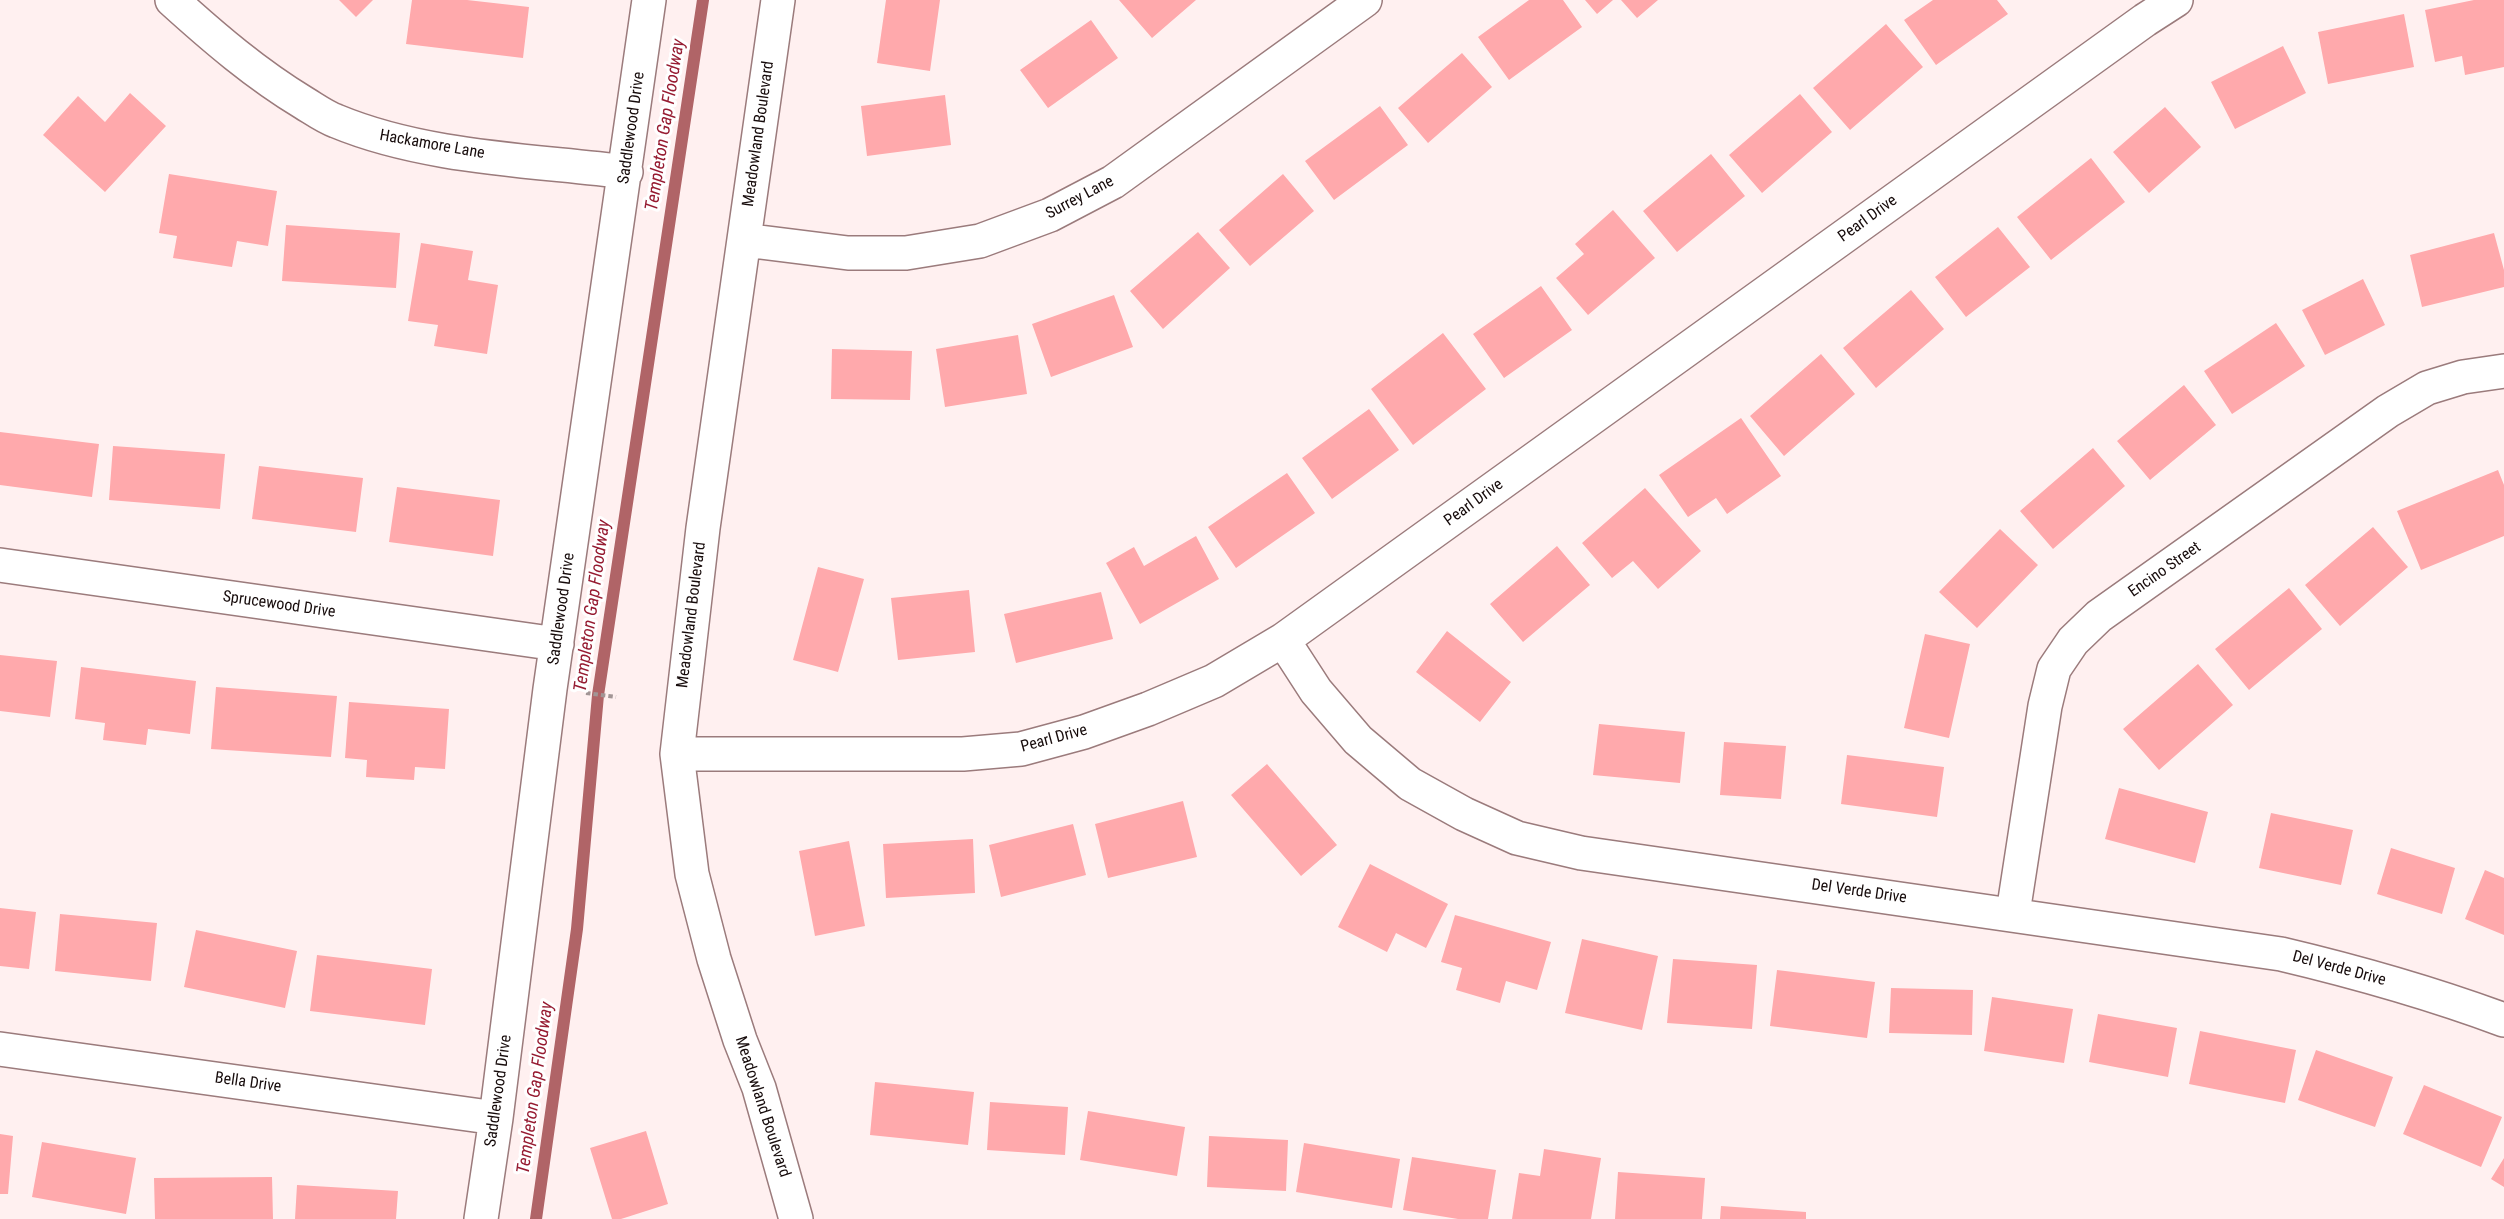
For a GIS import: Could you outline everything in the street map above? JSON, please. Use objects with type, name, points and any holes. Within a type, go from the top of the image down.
[{"type":"street","name":"Hackamore Lane","points":[[172,0],[218,41],[275,86],[334,121],[390,140],[457,152],[626,172]]},
{"type":"street","name":"Saddlewood Drive","points":[[481,1219],[557,644],[649,0]]},
{"type":"street","name":"Meadowland Boulevard","points":[[778,0],[703,528],[677,754],[692,873],[714,959],[736,1028],[759,1088],[796,1219]]},
{"type":"street","name":"Surrey Lane","points":[[744,240],[848,253],[906,253],[980,241],[1050,215],[1113,182],[1365,0]]},
{"type":"street","name":"Pearl Drive","points":[[677,754],[963,754],[1021,749],[1084,732],[1148,709],[1214,681],[1283,640],[2176,0]]},
{"type":"street","name":"Encino Street","points":[[2013,913],[2045,706],[2054,669],[2073,641],[2100,616],[2388,411],[2427,388],[2463,377],[2504,371]]},
{"type":"street","name":"Sprucewood Drive","points":[[0,566],[557,644]]},
{"type":"street","name":"Del Verde Drive","points":[[1283,640],[1316,691],[1367,747],[1410,784],[1464,814],[1517,838],[1581,853],[2013,913],[2282,954],[2428,993],[2504,1020]]},
{"type":"street","name":"Bella Drive","points":[[0,1049],[496,1118]]},
{"type":"path","points":[[576,692],[616,697]]},
{"type":"building","points":[[339,0],[373,0],[356,17]]},
{"type":"building","points":[[412,0],[467,0],[529,7],[523,58],[406,44]]},
{"type":"building","points":[[886,0],[940,0],[930,71],[877,63]]},
{"type":"building","points":[[1119,0],[1196,0],[1152,38]]},
{"type":"building","points":[[1529,0],[1563,0],[1582,27],[1509,80],[1478,37]]},
{"type":"building","points":[[1585,0],[1613,0],[1597,14]]},
{"type":"building","points":[[1621,0],[1658,0],[1637,18]]},
{"type":"building","points":[[1933,0],[1997,0],[2008,14],[1936,65],[1904,20]]},
{"type":"building","points":[[2474,0],[2504,0],[2504,67],[2465,75],[2462,56],[2435,62],[2425,10]]},
{"type":"building","points":[[2404,14],[2414,67],[2328,84],[2318,32]]},
{"type":"building","points":[[1091,20],[1118,58],[1048,108],[1020,70]]},
{"type":"building","points":[[1886,24],[1923,67],[1850,130],[1813,88]]},
{"type":"building","points":[[2283,46],[2306,93],[2235,129],[2211,82]]},
{"type":"building","points":[[1462,53],[1492,87],[1428,143],[1398,108]]},
{"type":"building","points":[[130,93],[166,126],[105,192],[43,135],[78,96],[105,122]]},
{"type":"building","points":[[1800,94],[1832,132],[1762,193],[1729,155]]},
{"type":"building","points":[[945,95],[951,145],[867,156],[861,106]]},
{"type":"building","points":[[1380,106],[1408,145],[1334,200],[1305,161]]},
{"type":"building","points":[[2165,107],[2201,147],[2149,193],[2113,152]]},
{"type":"building","points":[[1711,154],[1745,196],[1677,252],[1643,211]]},
{"type":"building","points":[[2091,158],[2125,202],[2051,260],[2017,217]]},
{"type":"building","points":[[169,174],[277,191],[268,246],[237,241],[232,267],[173,258],[177,236],[159,233]]},
{"type":"building","points":[[1283,174],[1314,211],[1250,266],[1219,230]]},
{"type":"building","points":[[1613,210],[1655,258],[1588,315],[1556,278],[1584,254],[1575,244]]},
{"type":"building","points":[[286,225],[400,233],[396,288],[282,281]]},
{"type":"building","points":[[1998,227],[2030,267],[1966,317],[1935,277]]},
{"type":"building","points":[[1198,232],[1230,268],[1163,329],[1130,291]]},
{"type":"building","points":[[2494,233],[2504,270],[2504,287],[2422,307],[2410,255]]},
{"type":"building","points":[[421,243],[473,251],[468,280],[498,285],[487,354],[434,346],[438,325],[408,321]]},
{"type":"building","points":[[2363,279],[2385,325],[2325,355],[2302,310]]},
{"type":"building","points":[[1541,286],[1572,330],[1504,378],[1473,334]]},
{"type":"building","points":[[1911,290],[1944,329],[1876,388],[1843,348]]},
{"type":"building","points":[[1114,295],[1133,347],[1051,377],[1032,324]]},
{"type":"building","points":[[2276,323],[2305,366],[2232,414],[2204,371]]},
{"type":"building","points":[[1443,333],[1486,389],[1413,445],[1371,389]]},
{"type":"building","points":[[1018,335],[1027,394],[945,407],[936,349]]},
{"type":"building","points":[[832,349],[912,351],[910,400],[831,399]]},
{"type":"building","points":[[1821,354],[1855,394],[1784,456],[1750,416]]},
{"type":"building","points":[[2184,385],[2216,425],[2150,480],[2117,441]]},
{"type":"building","points":[[1369,409],[1399,450],[1332,499],[1302,458]]},
{"type":"building","points":[[1741,418],[1781,476],[1727,514],[1716,498],[1688,517],[1659,475]]},
{"type":"building","points":[[0,432],[99,444],[92,497],[0,485]]},
{"type":"building","points":[[113,446],[225,454],[220,509],[109,500]]},
{"type":"building","points":[[2093,448],[2125,486],[2053,549],[2020,511]]},
{"type":"building","points":[[259,466],[363,478],[356,532],[252,519]]},
{"type":"building","points":[[2498,470],[2504,485],[2504,536],[2421,570],[2397,511]]},
{"type":"building","points":[[1287,473],[1315,513],[1236,568],[1208,527]]},
{"type":"building","points":[[397,487],[500,500],[493,556],[389,542]]},
{"type":"building","points":[[1645,488],[1701,551],[1658,589],[1633,561],[1612,578],[1582,543]]},
{"type":"building","points":[[2373,527],[2408,567],[2340,626],[2305,585]]},
{"type":"building","points":[[2000,529],[2038,565],[1977,628],[1939,592]]},
{"type":"building","points":[[1196,536],[1219,579],[1140,624],[1106,563],[1134,547],[1144,566]]},
{"type":"building","points":[[1557,546],[1590,585],[1523,642],[1490,604]]},
{"type":"building","points":[[818,567],[864,579],[838,672],[793,660]]},
{"type":"building","points":[[2289,588],[2322,629],[2249,690],[2215,649]]},
{"type":"building","points":[[969,590],[975,652],[898,660],[891,598]]},
{"type":"building","points":[[1101,592],[1113,639],[1016,663],[1004,614]]},
{"type":"building","points":[[1447,631],[1511,682],[1480,722],[1416,672]]},
{"type":"building","points":[[1925,634],[1970,644],[1949,738],[1904,728]]},
{"type":"building","points":[[0,655],[57,661],[50,717],[0,711]]},
{"type":"building","points":[[2198,664],[2233,705],[2159,770],[2123,729]]},
{"type":"building","points":[[81,667],[196,681],[190,734],[148,729],[146,745],[103,740],[105,723],[75,719]]},
{"type":"building","points":[[216,687],[337,696],[331,757],[211,749]]},
{"type":"building","points":[[349,702],[449,709],[445,769],[415,767],[414,780],[366,777],[367,760],[345,758]]},
{"type":"building","points":[[1599,724],[1685,732],[1680,783],[1593,775]]},
{"type":"building","points":[[1724,742],[1786,746],[1781,799],[1720,795]]},
{"type":"building","points":[[1847,755],[1944,767],[1937,817],[1841,804]]},
{"type":"building","points":[[1267,764],[1337,845],[1301,876],[1231,795]]},
{"type":"building","points":[[2119,788],[2208,812],[2195,863],[2105,839]]},
{"type":"building","points":[[1183,801],[1197,857],[1108,878],[1095,824]]},
{"type":"building","points":[[2271,813],[2353,830],[2341,885],[2259,868]]},
{"type":"building","points":[[1073,824],[1086,875],[1001,897],[989,845]]},
{"type":"building","points":[[973,839],[975,893],[886,898],[883,844]]},
{"type":"building","points":[[849,841],[865,926],[815,936],[799,851]]},
{"type":"building","points":[[2391,848],[2455,868],[2442,914],[2377,894]]},
{"type":"building","points":[[1370,864],[1448,904],[1426,948],[1396,933],[1387,952],[1338,927]]},
{"type":"building","points":[[2485,870],[2504,878],[2504,935],[2465,919]]},
{"type":"building","points":[[0,908],[36,912],[29,969],[0,966]]},
{"type":"building","points":[[60,914],[157,923],[151,981],[55,971]]},
{"type":"building","points":[[1455,915],[1551,942],[1537,990],[1506,981],[1500,1003],[1456,990],[1462,968],[1441,962]]},
{"type":"building","points":[[196,930],[297,951],[285,1008],[184,987]]},
{"type":"building","points":[[1582,939],[1658,956],[1642,1030],[1565,1013]]},
{"type":"building","points":[[317,955],[432,969],[425,1025],[310,1011]]},
{"type":"building","points":[[1673,959],[1757,965],[1752,1029],[1667,1023]]},
{"type":"building","points":[[1777,970],[1875,982],[1867,1038],[1770,1026]]},
{"type":"building","points":[[1891,988],[1973,990],[1972,1035],[1889,1033]]},
{"type":"building","points":[[1992,997],[2073,1009],[2064,1063],[1984,1051]]},
{"type":"building","points":[[2098,1014],[2177,1028],[2168,1077],[2089,1062]]},
{"type":"building","points":[[2200,1031],[2296,1050],[2285,1103],[2189,1084]]},
{"type":"building","points":[[2316,1050],[2393,1077],[2375,1127],[2298,1100]]},
{"type":"building","points":[[875,1082],[974,1092],[968,1145],[870,1135]]},
{"type":"building","points":[[2424,1085],[2502,1117],[2481,1167],[2403,1134]]},
{"type":"building","points":[[990,1102],[1068,1107],[1065,1155],[987,1150]]},
{"type":"building","points":[[1088,1111],[1185,1127],[1177,1176],[1080,1160]]},
{"type":"building","points":[[646,1131],[668,1204],[621,1219],[612,1219],[590,1148]]},
{"type":"building","points":[[0,1134],[13,1136],[8,1194],[0,1194]]},
{"type":"building","points":[[1209,1136],[1288,1140],[1286,1191],[1207,1187]]},
{"type":"building","points":[[42,1142],[136,1158],[126,1214],[32,1197]]},
{"type":"building","points":[[1304,1143],[1400,1159],[1392,1208],[1296,1192]]},
{"type":"building","points":[[1544,1149],[1601,1158],[1591,1219],[1512,1219],[1519,1173],[1540,1176]]},
{"type":"building","points":[[1412,1157],[1496,1170],[1488,1219],[1458,1219],[1403,1210]]},
{"type":"building","points":[[2504,1158],[2504,1187],[2491,1179]]},
{"type":"building","points":[[1618,1172],[1705,1178],[1702,1219],[1615,1219]]},
{"type":"building","points":[[272,1177],[273,1219],[155,1219],[154,1178]]},
{"type":"building","points":[[297,1185],[398,1191],[396,1219],[295,1219]]},
{"type":"building","points":[[1721,1206],[1806,1212],[1806,1219],[1720,1219]]},
{"type":"waterway","name":"Templeton Gap Floodway","points":[[536,1219],[577,929],[598,695],[703,0]]}]
